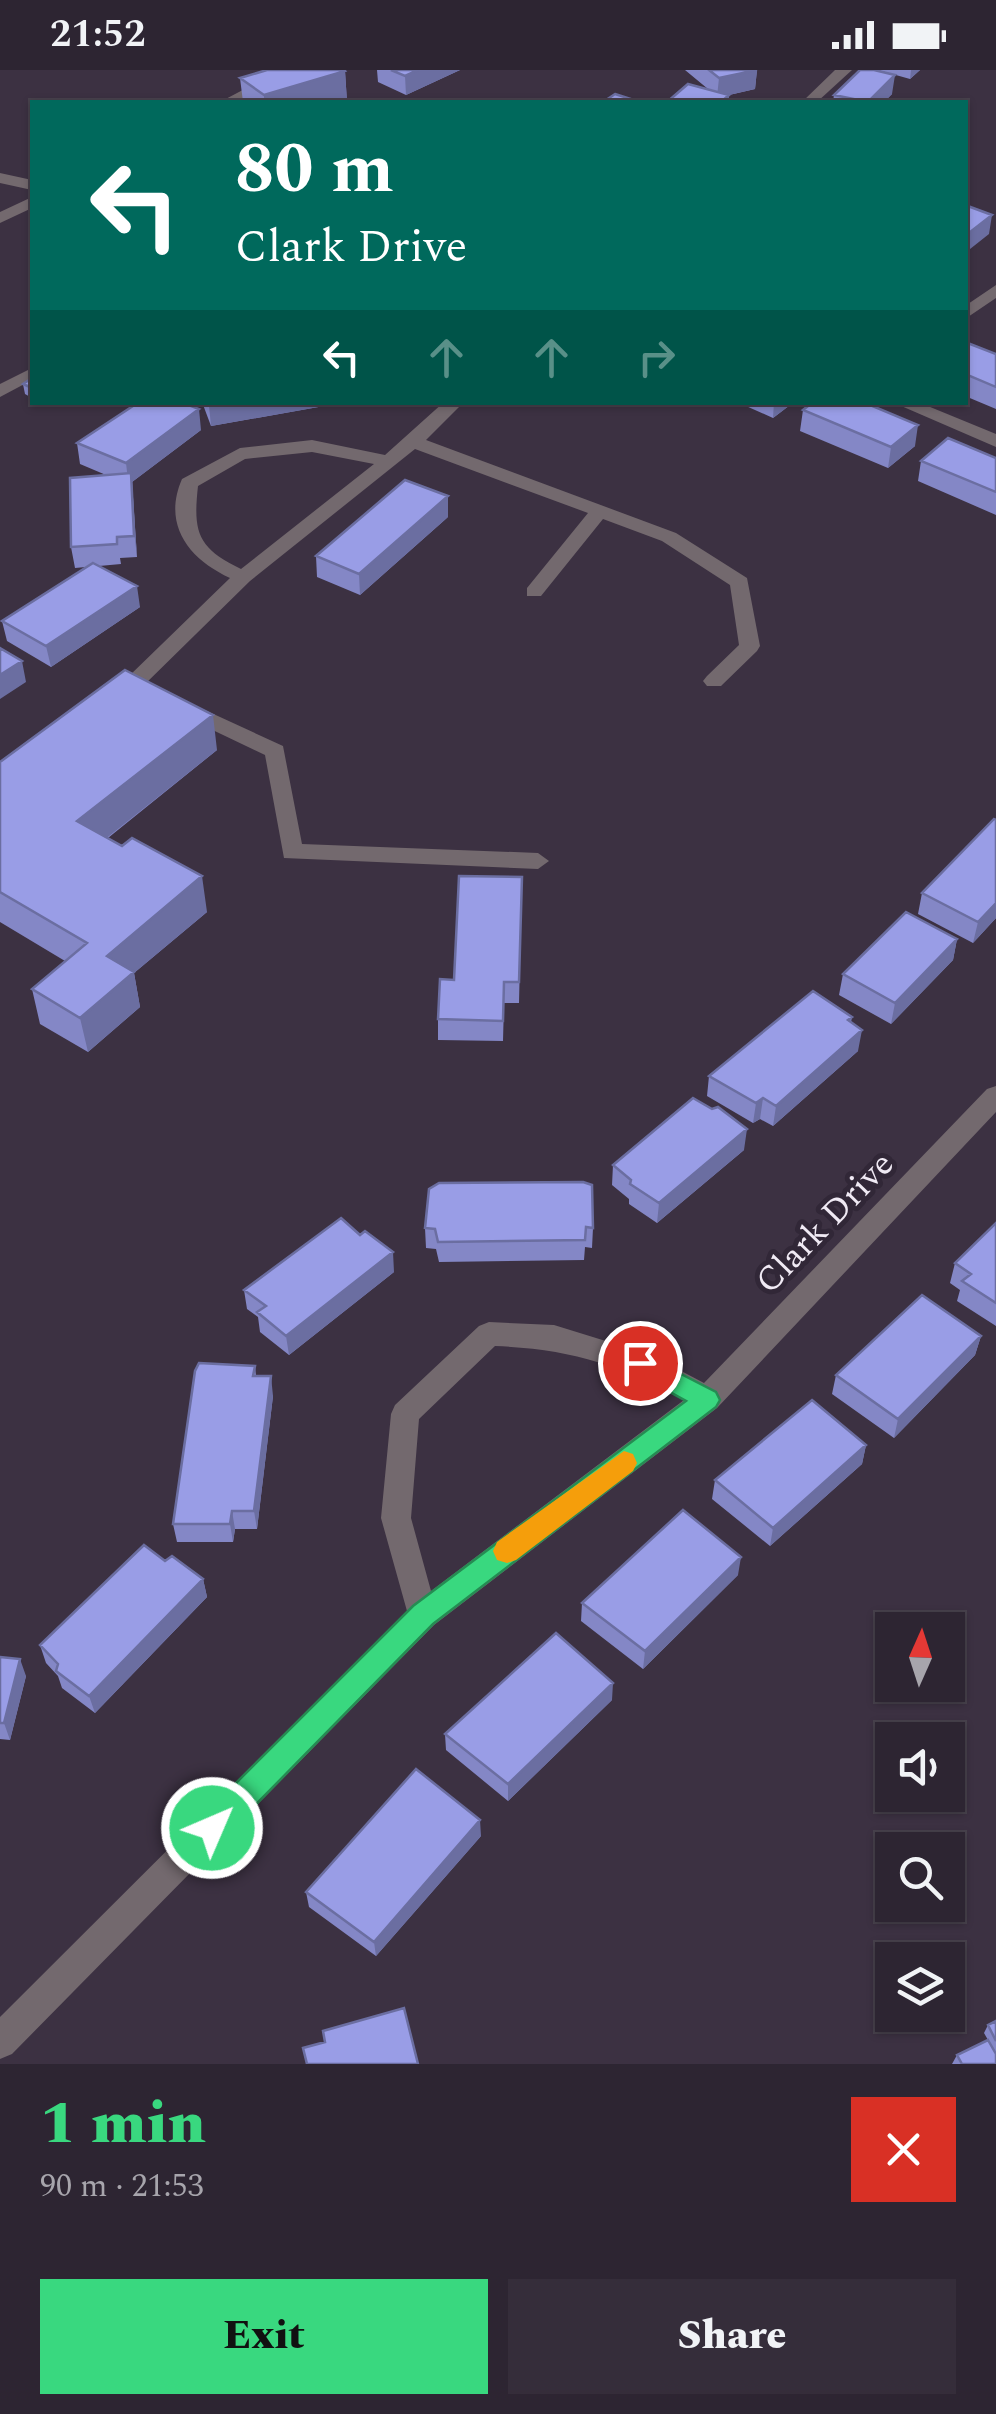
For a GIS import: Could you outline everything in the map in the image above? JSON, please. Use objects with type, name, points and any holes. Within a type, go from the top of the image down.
[{"type":"street","points":[[232,100],[292,70]]},
{"type":"street","points":[[810,100],[838,71]]},
{"type":"street","points":[[0,178],[30,185]]},
{"type":"street","points":[[0,218],[30,203]]},
{"type":"street","points":[[968,312],[996,290]]},
{"type":"street","points":[[0,392],[30,375]]},
{"type":"street","points":[[104,703],[152,691],[242,577],[413,442],[453,405]]},
{"type":"street","points":[[908,405],[996,442]]},
{"type":"street","points":[[413,442],[669,538],[740,582],[750,646],[714,681]]},
{"type":"street","points":[[242,577],[204,560],[182,522],[189,482],[240,454],[312,446],[387,461]]},
{"type":"street","points":[[534,592],[600,511]]},
{"type":"street","points":[[152,691],[275,751],[292,852],[538,861]]},
{"type":"street","name":"Clark Drive","points":[[0,2042],[423,1615],[707,1400],[996,1096]]},
{"type":"street","points":[[423,1615],[396,1518],[406,1414],[489,1334],[554,1337],[571,1342],[640,1363],[707,1400]]},
{"type":"building","points":[[267,70],[345,71],[264,95],[240,78]]},
{"type":"building","points":[[391,70],[418,70],[405,76]]},
{"type":"building","points":[[709,70],[757,70],[719,78]]},
{"type":"building","points":[[860,70],[895,75],[870,100],[834,95]]},
{"type":"building","points":[[688,84],[729,95],[723,100],[669,100]]},
{"type":"building","points":[[615,94],[631,99],[629,100],[606,100]]},
{"type":"building","points":[[968,206],[992,215],[968,234]]},
{"type":"building","points":[[968,343],[996,354],[996,387],[968,375]]},
{"type":"building","points":[[134,405],[189,405],[199,409],[126,463],[77,443]]},
{"type":"building","points":[[809,405],[870,405],[918,425],[891,447],[803,410]]},
{"type":"building","points":[[948,438],[996,458],[996,492],[921,461]]},
{"type":"building","points":[[131,473],[134,536],[117,537],[117,544],[71,547],[70,478]]},
{"type":"building","points":[[405,480],[448,496],[359,574],[316,556]]},
{"type":"building","points":[[93,563],[137,586],[46,646],[2,621]]},
{"type":"building","points":[[0,648],[22,661],[0,675]]},
{"type":"building","points":[[125,670],[213,715],[77,821],[122,846],[132,838],[202,876],[107,956],[134,972],[80,1018],[32,989],[87,943],[0,892],[0,762]]},
{"type":"building","points":[[994,819],[996,903],[978,922],[922,893]]},
{"type":"building","points":[[459,876],[522,877],[519,982],[504,982],[503,1021],[438,1019],[440,979],[454,980]]},
{"type":"building","points":[[906,912],[957,939],[895,1003],[843,974]]},
{"type":"building","points":[[813,991],[852,1017],[848,1020],[862,1030],[776,1106],[763,1098],[756,1103],[709,1076]]},
{"type":"building","points":[[693,1098],[712,1109],[718,1107],[747,1129],[659,1203],[630,1184],[631,1180],[613,1165]]},
{"type":"building","points":[[439,1183],[592,1185],[593,1228],[586,1227],[585,1240],[438,1242],[435,1229],[425,1228],[429,1189]]},
{"type":"building","points":[[341,1218],[360,1235],[365,1231],[393,1252],[286,1336],[257,1312],[266,1306],[244,1290]]},
{"type":"building","points":[[996,1223],[996,1303],[962,1281],[971,1274],[955,1263]]},
{"type":"building","points":[[922,1295],[981,1336],[898,1419],[836,1375]]},
{"type":"building","points":[[199,1363],[255,1366],[253,1376],[271,1376],[254,1511],[232,1511],[230,1524],[173,1524]]},
{"type":"building","points":[[812,1400],[866,1445],[773,1528],[715,1480]]},
{"type":"building","points":[[683,1510],[741,1557],[645,1651],[582,1603]]},
{"type":"building","points":[[144,1545],[165,1561],[172,1556],[203,1579],[89,1696],[56,1671],[58,1664],[40,1645]]},
{"type":"building","points":[[556,1633],[613,1683],[508,1784],[445,1734]]},
{"type":"building","points":[[0,1657],[20,1659],[4,1723],[0,1723]]},
{"type":"building","points":[[416,1769],[480,1820],[374,1942],[306,1892]]},
{"type":"building","points":[[404,2008],[418,2064],[307,2064],[303,2048],[325,2042],[323,2031]]},
{"type":"building","points":[[996,2021],[996,2041],[988,2025]]},
{"type":"building","points":[[988,2040],[996,2054],[996,2064],[962,2064],[957,2055]]},
{"type":"slow traffic","points":[[507,1551],[624,1463]]},
{"type":"route","points":[[212,1828],[423,1615],[707,1400],[640,1363]]}]
